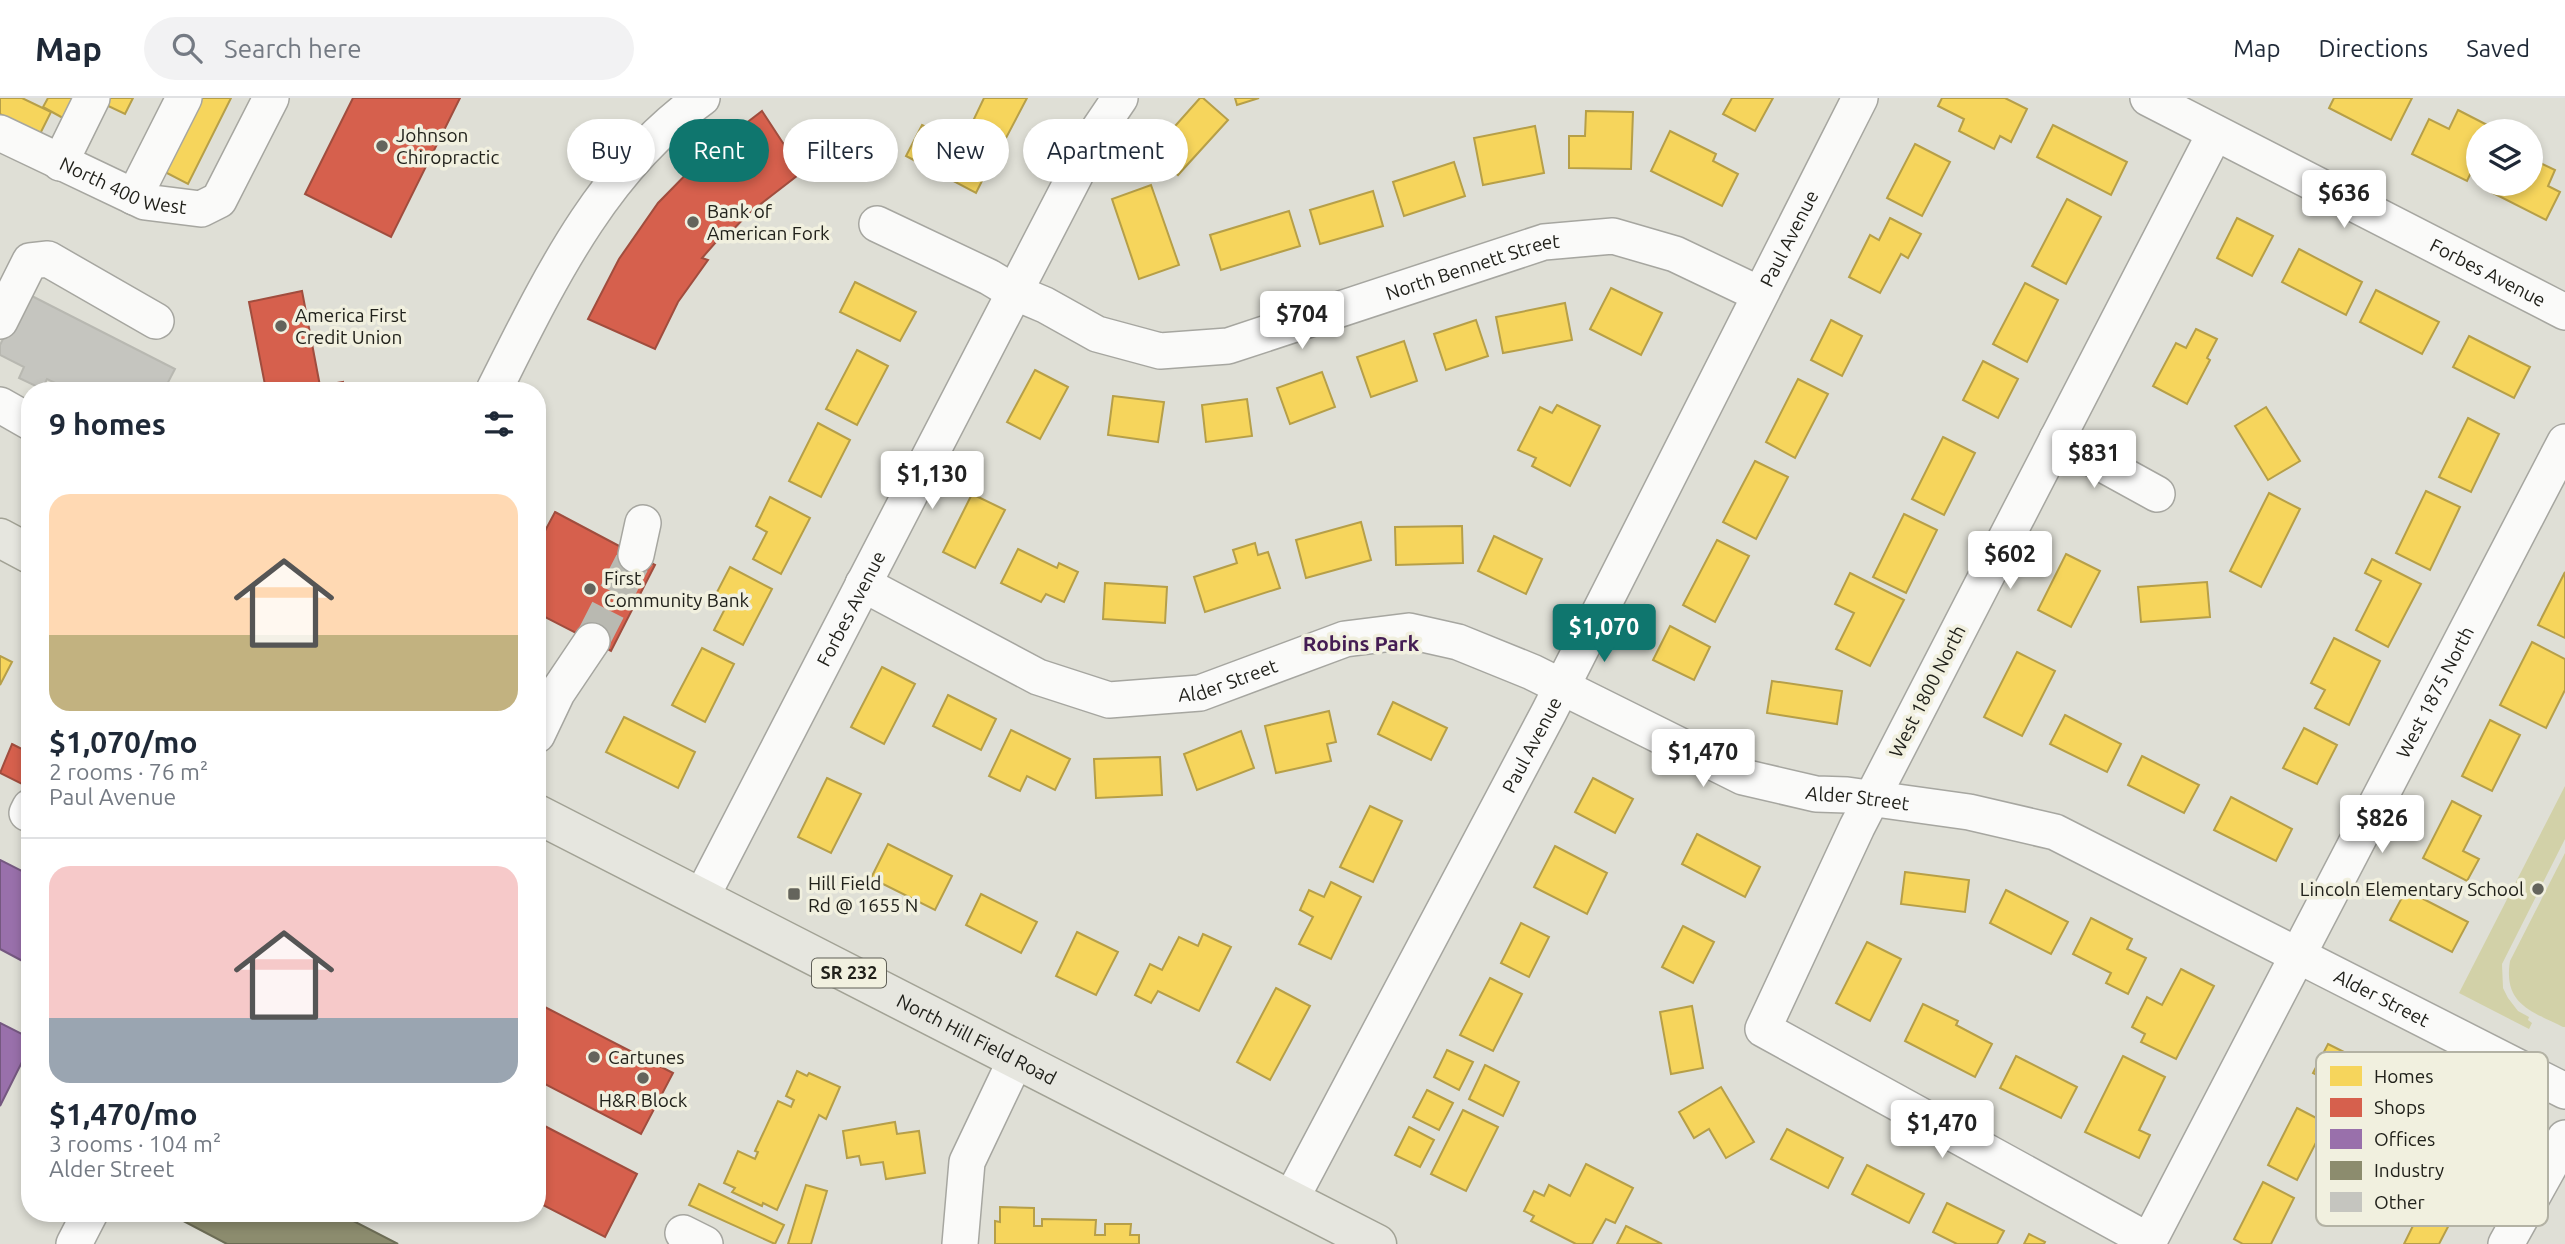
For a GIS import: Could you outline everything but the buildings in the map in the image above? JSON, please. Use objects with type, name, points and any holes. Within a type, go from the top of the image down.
[{"type":"main road","points":[[0,538],[21,549]]},
{"type":"main road","name":"North Hill Field Road","points":[[546,819],[1377,1244]]},
{"type":"street","points":[[60,163],[92,98]]},
{"type":"street","points":[[134,197],[184,98]]},
{"type":"street","name":"North 400 West","points":[[0,133],[145,202],[201,209],[219,200],[271,98]]},
{"type":"street","points":[[498,382],[547,284],[606,191],[646,146],[702,98]]},
{"type":"street","name":"Forbes Avenue","points":[[701,898],[1098,129],[1120,98]]},
{"type":"street","name":"Paul Avenue","points":[[1292,1199],[1561,688],[1860,98]]},
{"type":"street","name":"Forbes Avenue","points":[[2148,98],[2565,312]]},
{"type":"street","name":"West 1800 North","points":[[2149,1241],[1763,1029],[1872,799],[2215,133]]},
{"type":"street","name":"North Bennett Street","points":[[877,224],[989,277],[1097,334],[1160,351],[1227,346],[1544,242],[1613,236],[1675,254],[1759,295]]},
{"type":"street","points":[[0,320],[30,261],[48,259],[156,321]]},
{"type":"street","points":[[0,405],[21,417]]},
{"type":"street","points":[[2057,439],[2157,494]]},
{"type":"street","name":"West 1875 North","points":[[2149,1241],[2565,442]]},
{"type":"street","name":"Alder Street","points":[[863,584],[1038,677],[1109,699],[1200,693],[1345,639],[1409,631],[1458,642],[1532,672],[1743,778],[1816,794],[1969,812],[2056,832],[2489,1052]]},
{"type":"street","points":[[546,717],[557,694],[592,641]]},
{"type":"street","points":[[960,1244],[967,1162],[1016,1059]]},
{"type":"street","name":"Alder Street","points":[[2548,1082],[2565,1091]]},
{"type":"street","points":[[2548,1169],[2565,1138]]},
{"type":"street","points":[[74,1244],[85,1222]]},
{"type":"street","points":[[2507,1244],[2517,1226]]},
{"type":"green space","points":[[2565,786],[2565,839],[2502,964],[2503,988],[2518,1011],[2529,1017],[2528,1020],[2532,1023],[2529,1029],[2459,993]]},
{"type":"green space","points":[[2565,853],[2563,1027],[2522,1004],[2515,997],[2509,976],[2510,961]]},
{"type":"tunnel","points":[[592,641],[636,555]]},
{"type":"place","name":"Johnson Chiropractic","points":[[382,146]]},
{"type":"place","name":"Bank of American Fork","points":[[693,222]]},
{"type":"place","name":"America First Credit Union","points":[[281,326]]},
{"type":"place","name":"First Community Bank","points":[[590,589]]},
{"type":"place","name":"Lincoln Elementary School","points":[[2538,889]]},
{"type":"place","name":"Hill Field Rd @ 1655 N","points":[[794,894]]},
{"type":"place","name":"Cartunes","points":[[594,1057]]},
{"type":"place","name":"H&R Block","points":[[643,1078]]},
{"type":"district","name":"Robins Park","points":[[1361,644]]}]
